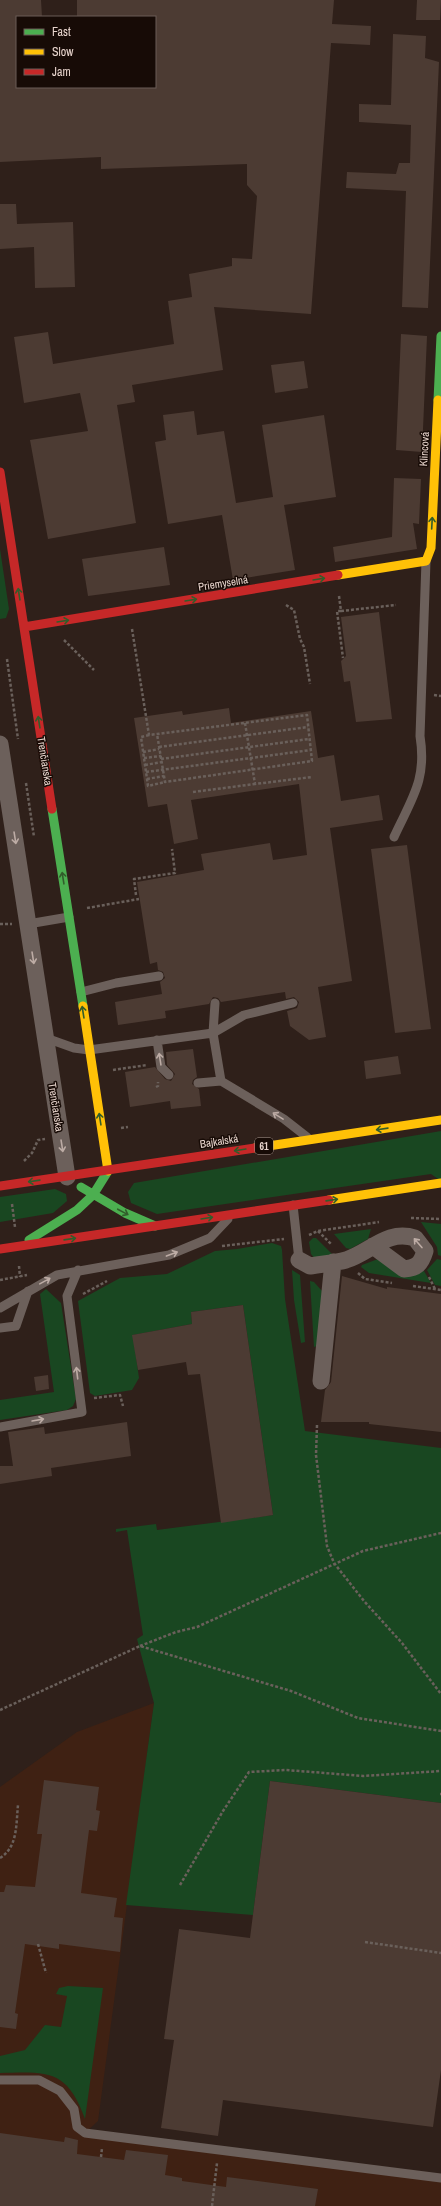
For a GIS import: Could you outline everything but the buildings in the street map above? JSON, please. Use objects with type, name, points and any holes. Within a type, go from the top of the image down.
[{"type":"street","name":"Klincová","points":[[426,562],[431,548],[441,336]]},
{"type":"street","name":"Trenčianska","points":[[0,472],[108,1171]]},
{"type":"street","name":"Priemyselná","points":[[24,627],[426,562]]},
{"type":"street","name":"Trenčianska","points":[[0,744],[5,810],[20,924],[46,1038],[67,1177]]},
{"type":"street","points":[[421,1123],[441,1112]]},
{"type":"street","name":"Bajkalská","points":[[5,1185],[108,1171],[441,1120]]},
{"type":"street","points":[[18,1246],[60,1222],[93,1195],[108,1171]]},
{"type":"street","points":[[67,1177],[93,1195],[125,1213],[155,1226]]},
{"type":"street","points":[[0,1249],[441,1183]]},
{"type":"street","points":[[418,1187],[435,1194]]},
{"type":"street","points":[[299,1260],[310,1266],[340,1261],[373,1246]]},
{"type":"street","points":[[321,1381],[340,1261]]},
{"type":"lane","points":[[394,837],[420,782],[423,757],[420,736],[426,562]]},
{"type":"lane","points":[[20,924],[69,917]]},
{"type":"lane","points":[[80,992],[116,983],[159,976]]},
{"type":"lane","points":[[216,1003],[213,1033],[221,1081]]},
{"type":"lane","points":[[46,1038],[74,1048],[89,1050],[213,1033],[244,1015],[293,1003]]},
{"type":"lane","points":[[157,1040],[161,1067],[169,1075]]},
{"type":"lane","points":[[198,1083],[221,1081],[284,1119],[310,1139]]},
{"type":"lane","points":[[293,1205],[299,1260]]},
{"type":"lane","points":[[0,1308],[57,1274],[169,1256],[210,1238],[232,1214]]},
{"type":"lane","points":[[0,1427],[82,1412],[67,1296],[78,1270]]},
{"type":"lane","points":[[0,1328],[16,1326],[28,1291]]},
{"type":"lane","points":[[0,2080],[39,2080],[60,2091],[74,2109],[77,2127],[85,2133],[441,2178]]},
{"type":"path","points":[[339,591],[341,611]]},
{"type":"path","points":[[281,601],[294,610],[300,640],[304,648],[310,684]]},
{"type":"path","points":[[343,658],[337,611],[396,605]]},
{"type":"path","points":[[131,624],[149,735]]},
{"type":"path","points":[[60,635],[94,670]]},
{"type":"path","points":[[434,695],[441,696]]},
{"type":"path","points":[[306,711],[312,761],[165,782],[148,786],[141,737],[306,715]]},
{"type":"path","points":[[245,723],[255,784]]},
{"type":"path","points":[[143,752],[159,748],[308,727]]},
{"type":"path","points":[[157,734],[165,782]]},
{"type":"path","points":[[144,758],[161,759],[310,739]]},
{"type":"path","points":[[146,772],[311,750]]},
{"type":"path","points":[[145,765],[161,759]]},
{"type":"path","points":[[147,779],[164,776]]},
{"type":"path","points":[[193,792],[312,777]]},
{"type":"path","points":[[136,895],[134,879],[175,873],[172,849]]},
{"type":"path","points":[[84,908],[139,899]]},
{"type":"path","points":[[0,924],[20,924]]},
{"type":"path","points":[[108,1071],[155,1064],[161,1067]]},
{"type":"path","points":[[0,1280],[20,1277],[18,1246],[5,1185]]},
{"type":"path","points":[[408,1219],[441,1219]]},
{"type":"path","points":[[236,1243],[308,1236],[318,1231],[382,1222]]},
{"type":"path","points":[[318,1231],[340,1261],[365,1279],[396,1284]]},
{"type":"path","points":[[412,1286],[441,1290]]},
{"type":"path","points":[[317,1425],[316,1455],[326,1546],[334,1563],[364,1601],[402,1643],[441,1694]]},
{"type":"path","points":[[0,1710],[140,1646],[176,1632],[197,1627],[363,1551],[441,1533]]},
{"type":"path","points":[[140,1646],[291,1691],[358,1718],[441,1731]]},
{"type":"path","points":[[180,1885],[223,1811],[250,1772],[286,1770],[363,1776],[441,1771]]},
{"type":"path","points":[[0,1858],[6,1854],[14,1841],[18,1805]]},
{"type":"path","points":[[365,1942],[441,1953]]},
{"type":"path","points":[[38,1944],[46,1973]]},
{"type":"path","points":[[212,2206],[218,2163],[224,2163]]},
{"type":"shaded area","points":[[154,1703],[98,2121],[85,2133],[441,2180],[441,2206],[0,2206],[0,1787],[77,1732]]},
{"type":"green space","points":[[0,549],[9,609],[6,618],[0,619]]},
{"type":"green space","points":[[441,1131],[441,1181],[431,1174],[157,1214],[131,1203],[128,1192],[134,1183]]},
{"type":"green space","points":[[55,1189],[66,1194],[67,1201],[53,1213],[0,1222],[0,1197]]},
{"type":"green space","points":[[421,1222],[441,1224],[441,1256],[438,1255],[437,1247]]},
{"type":"green space","points":[[371,1229],[368,1239],[350,1249],[346,1248],[334,1234]]},
{"type":"green space","points":[[313,1238],[316,1238],[334,1256],[315,1259],[311,1254],[309,1242]]},
{"type":"green space","points":[[272,1243],[281,1246],[282,1250],[285,1299],[305,1431],[441,1448],[441,1803],[270,1781],[253,1915],[126,1905],[154,1703],[137,1639],[143,1635],[127,1530],[116,1532],[116,1529],[156,1524],[157,1530],[273,1515],[243,1305],[191,1312],[192,1324],[133,1335],[139,1378],[132,1390],[95,1396],[90,1393],[78,1301],[120,1278],[167,1274],[215,1251]]},
{"type":"green space","points":[[378,1259],[404,1274],[424,1271],[431,1283],[369,1273],[361,1267],[362,1265]]},
{"type":"green space","points":[[437,1259],[441,1260],[441,1286],[435,1285],[427,1270]]},
{"type":"green space","points":[[292,1270],[300,1275],[305,1342],[301,1343],[294,1300]]},
{"type":"green space","points":[[310,1281],[314,1282],[322,1291],[317,1346],[314,1347]]},
{"type":"green space","points":[[46,1289],[61,1303],[76,1399],[73,1406],[67,1410],[0,1420],[0,1400],[54,1392],[40,1294]]},
{"type":"green space","points":[[68,1986],[103,1988],[85,2119],[71,2091],[63,2082],[54,2077],[31,2073],[0,2073],[0,2056],[25,2050],[45,2025],[61,2027],[67,1996],[56,1994],[59,1988]]},
{"type":"traffic: fast","points":[[438,400],[441,336]]},
{"type":"traffic: fast","points":[[52,809],[83,1006]]},
{"type":"traffic: fast","points":[[29,1240],[77,1210],[93,1195],[108,1171]]},
{"type":"traffic: fast","points":[[81,1187],[125,1213],[155,1226]]},
{"type":"traffic: slow","points":[[338,575],[426,561],[431,548],[438,400]]},
{"type":"traffic: slow","points":[[83,1006],[108,1171]]},
{"type":"traffic: slow","points":[[255,1148],[441,1120]]},
{"type":"traffic: slow","points":[[329,1200],[441,1183]]},
{"type":"traffic: jam","points":[[0,472],[52,809]]},
{"type":"traffic: jam","points":[[24,627],[338,575]]},
{"type":"traffic: jam","points":[[0,1186],[255,1148]]},
{"type":"traffic: jam","points":[[0,1249],[329,1200]]}]
